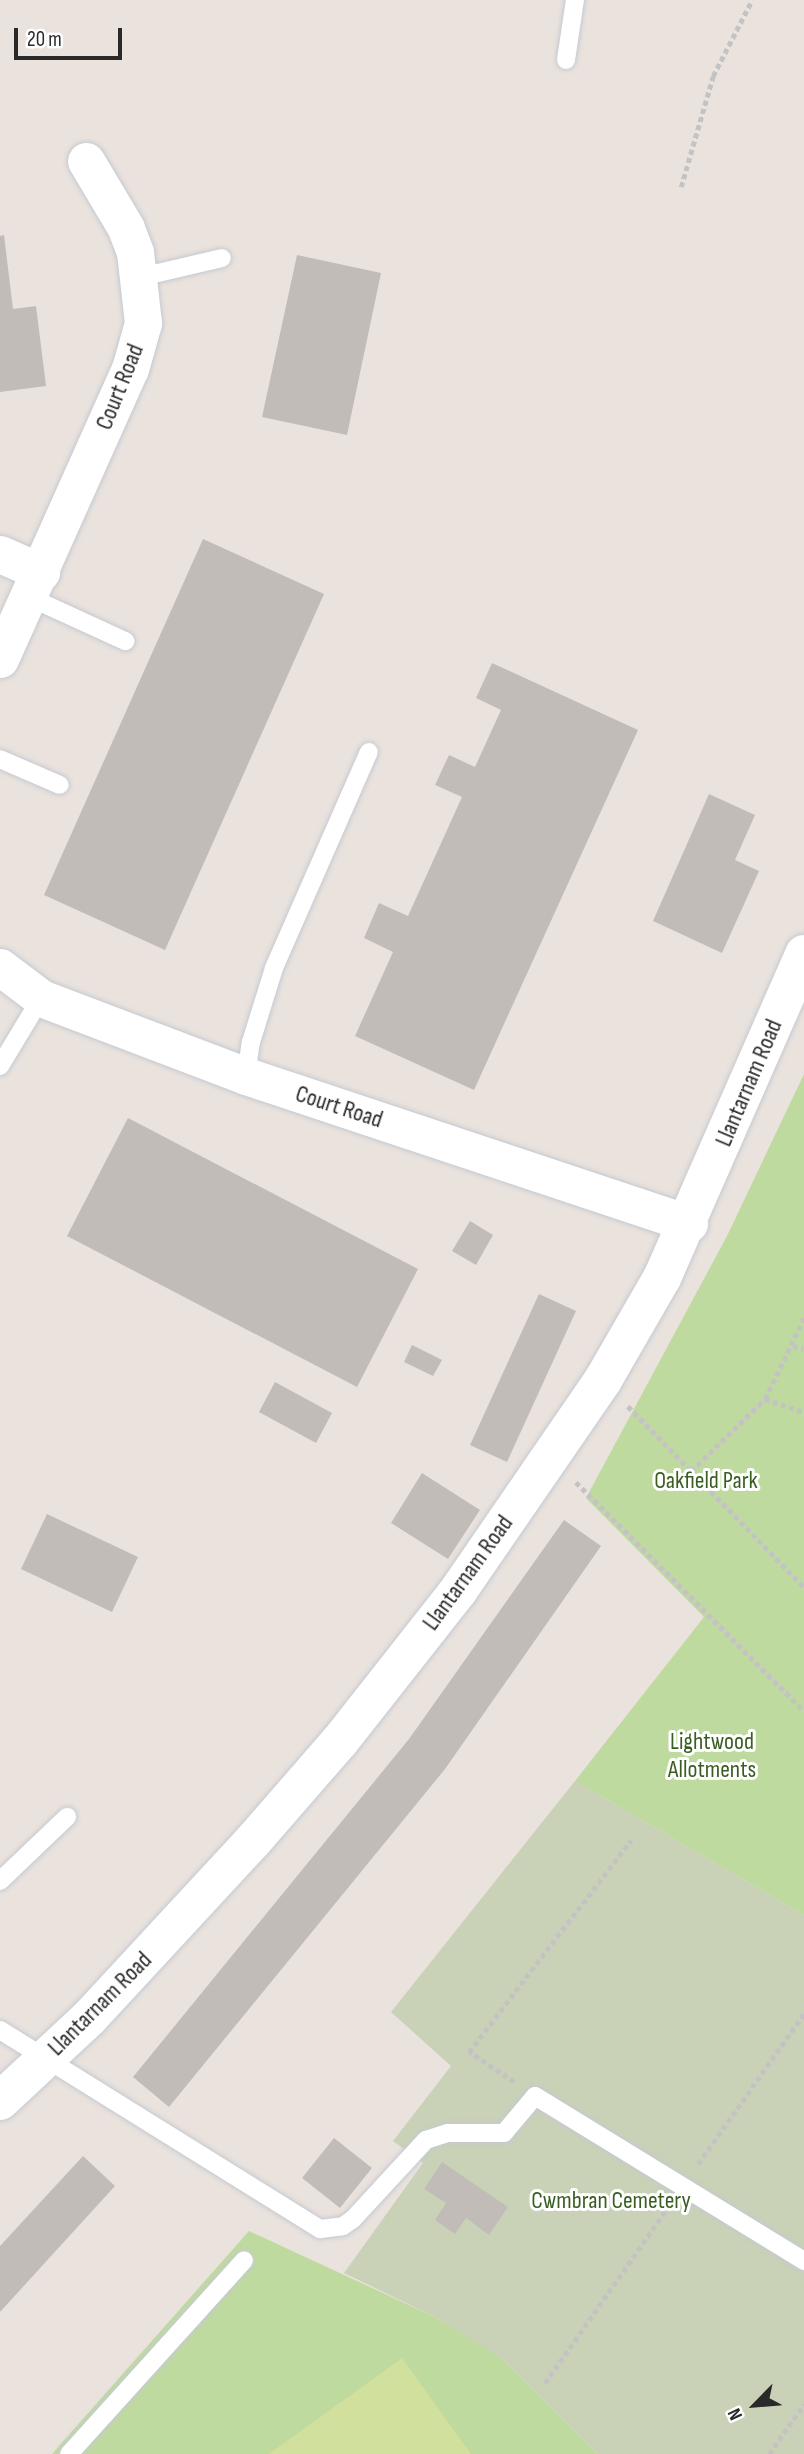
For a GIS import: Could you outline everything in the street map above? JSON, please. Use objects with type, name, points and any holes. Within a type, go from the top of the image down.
[{"type":"street","name":"Court Road","points":[[0,659],[138,348],[143,323],[141,277],[126,228],[86,161]]},
{"type":"street","points":[[0,554],[35,584]]},
{"type":"street","name":"Llantarnam Road","points":[[0,2101],[47,2058],[146,1958],[340,1741],[458,1591],[603,1380],[689,1223],[804,954]]},
{"type":"street","name":"Court Road","points":[[0,967],[41,998],[246,1076],[689,1223]]},
{"type":"lane","points":[[566,60],[575,0]]},
{"type":"lane","points":[[141,277],[222,258]]},
{"type":"lane","points":[[35,584],[125,641]]},
{"type":"lane","points":[[246,1076],[251,1042],[274,968],[369,752]]},
{"type":"lane","points":[[0,760],[60,785]]},
{"type":"lane","points":[[0,1066],[41,998]]},
{"type":"lane","points":[[0,1881],[67,1817]]},
{"type":"lane","points":[[0,2030],[47,2058],[118,2107],[320,2229],[343,2226],[353,2219],[426,2140],[448,2133],[504,2133],[535,2096],[804,2261]]},
{"type":"lane","points":[[69,2454],[244,2260]]},
{"type":"path","points":[[681,187],[713,76],[752,0]]},
{"type":"path","points":[[691,1471],[765,1399],[793,1346],[804,1318]]},
{"type":"path","points":[[793,1346],[804,1349]]},
{"type":"path","points":[[603,1380],[804,1587]]},
{"type":"path","points":[[765,1399],[804,1412]]},
{"type":"path","points":[[551,1457],[804,1711]]},
{"type":"path","points":[[535,2096],[468,2052],[631,1840]]},
{"type":"path","points":[[769,2454],[804,2404]]},
{"type":"green space","name":"Oakfield Park","points":[[804,1074],[804,1915],[575,1781],[704,1617],[586,1498],[727,1236]]},
{"type":"green space","name":"Cwmbran Cemetery","points":[[575,1781],[804,1915],[804,2454],[598,2454],[504,2360],[437,2318],[344,2273],[423,2163],[393,2141],[451,2066],[391,2012]]},
{"type":"green space","points":[[249,2231],[437,2318],[471,2338],[504,2360],[598,2454],[52,2454]]},
{"type":"green space","points":[[402,2358],[471,2454],[269,2454]]},
{"type":"building","points":[[4,235],[13,309],[36,306],[46,386],[0,392],[0,236]]},
{"type":"building","points":[[297,255],[381,273],[347,435],[262,417]]},
{"type":"building","points":[[203,539],[324,594],[165,950],[44,895]]},
{"type":"building","points":[[492,663],[638,730],[474,1090],[355,1036],[393,952],[364,938],[379,903],[408,916],[462,797],[435,785],[449,755],[475,767],[501,710],[476,698]]},
{"type":"building","points":[[709,794],[755,815],[735,860],[759,871],[722,953],[653,921]]},
{"type":"building","points":[[128,1118],[418,1269],[357,1387],[67,1236]]},
{"type":"building","points":[[470,1221],[493,1235],[476,1265],[452,1251]]},
{"type":"building","points":[[539,1294],[576,1311],[507,1462],[470,1445]]},
{"type":"building","points":[[412,1345],[442,1360],[433,1376],[404,1362]]},
{"type":"building","points":[[275,1382],[332,1413],[316,1443],[259,1412]]},
{"type":"building","points":[[422,1473],[480,1510],[448,1559],[391,1523]]},
{"type":"building","points":[[47,1514],[138,1557],[112,1612],[21,1569]]},
{"type":"building","points":[[564,1520],[601,1546],[445,1769],[169,2107],[133,2077],[409,1739]]},
{"type":"building","points":[[334,2138],[372,2168],[340,2208],[302,2178]]},
{"type":"building","points":[[83,2156],[115,2186],[0,2312],[0,2246]]},
{"type":"building","points":[[442,2162],[508,2207],[489,2235],[466,2218],[455,2234],[435,2220],[446,2203],[424,2189]]},
{"type":"park label","name":"Lightwood Allotments","points":[[712,1756]]}]
